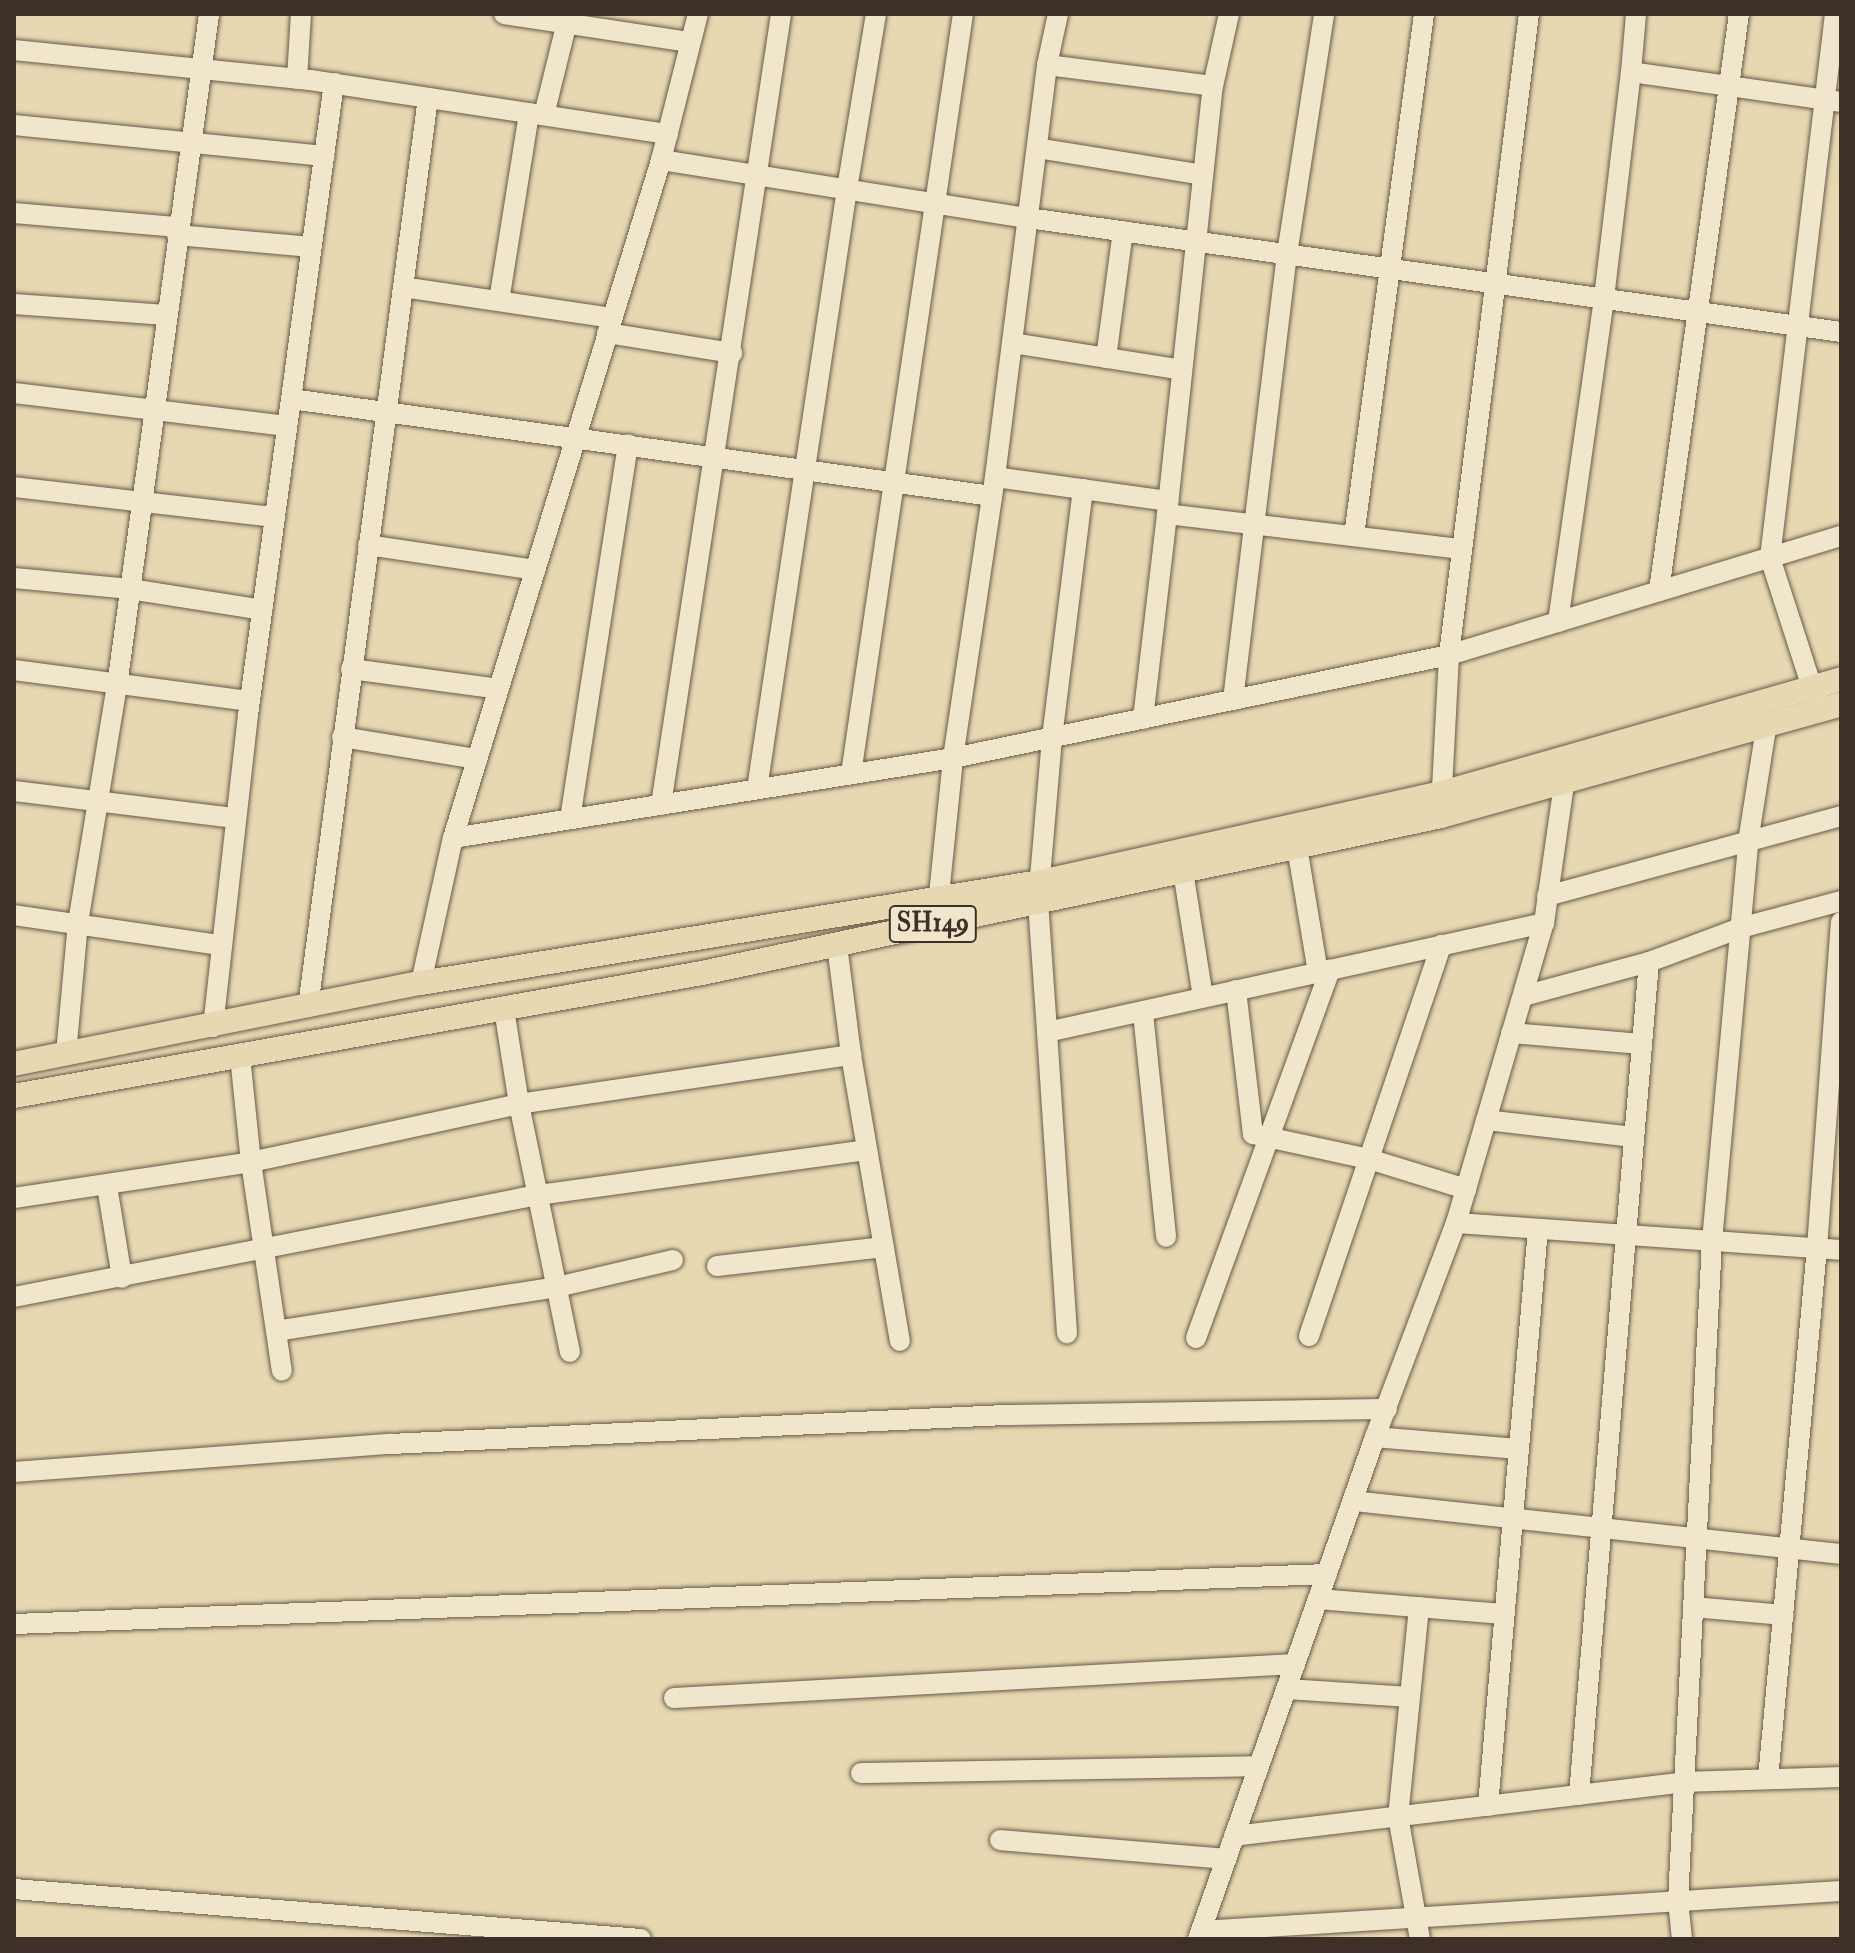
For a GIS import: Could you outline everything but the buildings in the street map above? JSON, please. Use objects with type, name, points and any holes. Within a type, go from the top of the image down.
[{"type":"main road","name":"SH149","points":[[14,1096],[504,1009],[837,945],[936,924],[1039,892],[1441,804],[1564,784],[1766,728],[1825,701],[1841,679]]},
{"type":"main road","name":"SH149","points":[[14,1064],[213,1027],[421,983],[939,897],[1039,892],[1183,871],[1297,847],[1441,804],[1825,701]]},
{"type":"street","points":[[66,1054],[78,923],[117,686],[199,69],[209,14]]},
{"type":"street","points":[[297,79],[301,14]]},
{"type":"street","points":[[504,14],[567,19],[690,42]]},
{"type":"street","points":[[421,983],[453,838],[661,160],[698,14]]},
{"type":"street","points":[[661,805],[732,353],[781,14]]},
{"type":"street","points":[[757,789],[876,14]]},
{"type":"street","points":[[851,774],[963,14]]},
{"type":"street","points":[[936,924],[953,758],[994,486],[1047,65],[1058,14]]},
{"type":"street","points":[[1143,719],[1213,86],[1229,14]]},
{"type":"street","points":[[1233,700],[1287,254],[1324,14]]},
{"type":"street","points":[[1354,536],[1424,14]]},
{"type":"street","points":[[1441,804],[1449,655],[1529,14]]},
{"type":"street","points":[[1558,622],[1604,298],[1636,14]]},
{"type":"street","points":[[1659,591],[1739,14]]},
{"type":"street","points":[[1825,701],[1770,558],[1796,326],[1833,100],[1835,14]]},
{"type":"street","points":[[499,301],[536,114],[567,19]]},
{"type":"street","points":[[14,50],[334,83],[668,134]]},
{"type":"street","points":[[1047,65],[1213,86]]},
{"type":"street","points":[[1631,72],[1833,100]]},
{"type":"street","points":[[213,1027],[219,945],[235,818],[334,83]]},
{"type":"street","points":[[308,1007],[428,98]]},
{"type":"street","points":[[14,125],[324,156]]},
{"type":"street","points":[[1037,148],[1203,175]]},
{"type":"street","points":[[661,160],[1028,218],[1841,332]]},
{"type":"street","points":[[14,213],[311,247]]},
{"type":"street","points":[[1106,358],[1123,231]]},
{"type":"street","points":[[403,287],[499,301],[732,353]]},
{"type":"street","points":[[14,304],[167,315]]},
{"type":"street","points":[[1012,343],[1182,370]]},
{"type":"street","points":[[14,393],[287,426]]},
{"type":"street","points":[[291,399],[576,436],[892,483],[1083,489],[1255,525],[1462,549]]},
{"type":"street","points":[[570,819],[628,444]]},
{"type":"street","points":[[14,487],[275,517]]},
{"type":"street","points":[[1067,1333],[1039,892],[1052,738],[1083,489]]},
{"type":"street","points":[[453,838],[953,758],[1449,655],[1841,536]]},
{"type":"street","points":[[368,545],[535,570]]},
{"type":"street","points":[[14,578],[130,589],[262,610]]},
{"type":"street","points":[[351,669],[499,689]]},
{"type":"street","points":[[14,670],[117,686],[250,701]]},
{"type":"street","points":[[1682,1939],[1678,1901],[1712,1241],[1748,842],[1766,728]]},
{"type":"street","points":[[342,737],[477,759]]},
{"type":"street","points":[[1564,784],[1544,923],[1456,1223],[1375,1437],[1200,1935],[1419,1917],[1841,1891]]},
{"type":"street","points":[[14,791],[235,818]]},
{"type":"street","points":[[1547,896],[1841,816]]},
{"type":"street","points":[[1196,1338],[1269,1137],[1324,971],[1297,847]]},
{"type":"street","points":[[1183,871],[1203,997]]},
{"type":"street","points":[[1523,996],[1649,962],[1740,928],[1841,901]]},
{"type":"street","points":[[14,915],[219,945]]},
{"type":"street","points":[[1768,1779],[1817,1248],[1841,922]]},
{"type":"street","points":[[1047,1032],[1544,923]]},
{"type":"street","points":[[837,945],[851,1055],[900,1341]]},
{"type":"street","points":[[1309,1336],[1441,945]]},
{"type":"street","points":[[1579,1795],[1599,1528],[1649,962]]},
{"type":"street","points":[[1236,990],[1253,1134],[1369,1159],[1466,1189]]},
{"type":"street","points":[[504,1009],[519,1104],[570,1352]]},
{"type":"street","points":[[1143,1013],[1166,1237]]},
{"type":"street","points":[[1511,1033],[1642,1044]]},
{"type":"street","points":[[14,1198],[251,1162],[519,1104],[851,1055]]},
{"type":"street","points":[[240,1056],[251,1162],[282,1371]]},
{"type":"street","points":[[1486,1120],[1634,1137]]},
{"type":"street","points":[[14,1297],[538,1195],[867,1150]]},
{"type":"street","points":[[107,1186],[122,1278]]},
{"type":"street","points":[[1456,1223],[1841,1250]]},
{"type":"street","points":[[1488,1806],[1538,1229]]},
{"type":"street","points":[[717,1266],[884,1247]]},
{"type":"street","points":[[276,1331],[557,1287],[673,1260]]},
{"type":"street","points":[[14,1472],[390,1444],[1006,1415],[1387,1409]]},
{"type":"street","points":[[1375,1437],[1517,1449]]},
{"type":"street","points":[[1353,1501],[1841,1554]]},
{"type":"street","points":[[14,1624],[1327,1574]]},
{"type":"street","points":[[1318,1599],[1503,1614]]},
{"type":"street","points":[[1419,1607],[1398,1816],[1419,1917],[1420,1939]]},
{"type":"street","points":[[1693,1607],[1784,1615]]},
{"type":"street","points":[[674,1698],[1295,1664]]},
{"type":"street","points":[[1287,1689],[1410,1697]]},
{"type":"street","points":[[861,1773],[1259,1766]]},
{"type":"street","points":[[1234,1836],[1684,1782],[1841,1777]]},
{"type":"street","points":[[1000,1840],[1226,1859]]},
{"type":"street","points":[[14,1889],[641,1939]]}]
